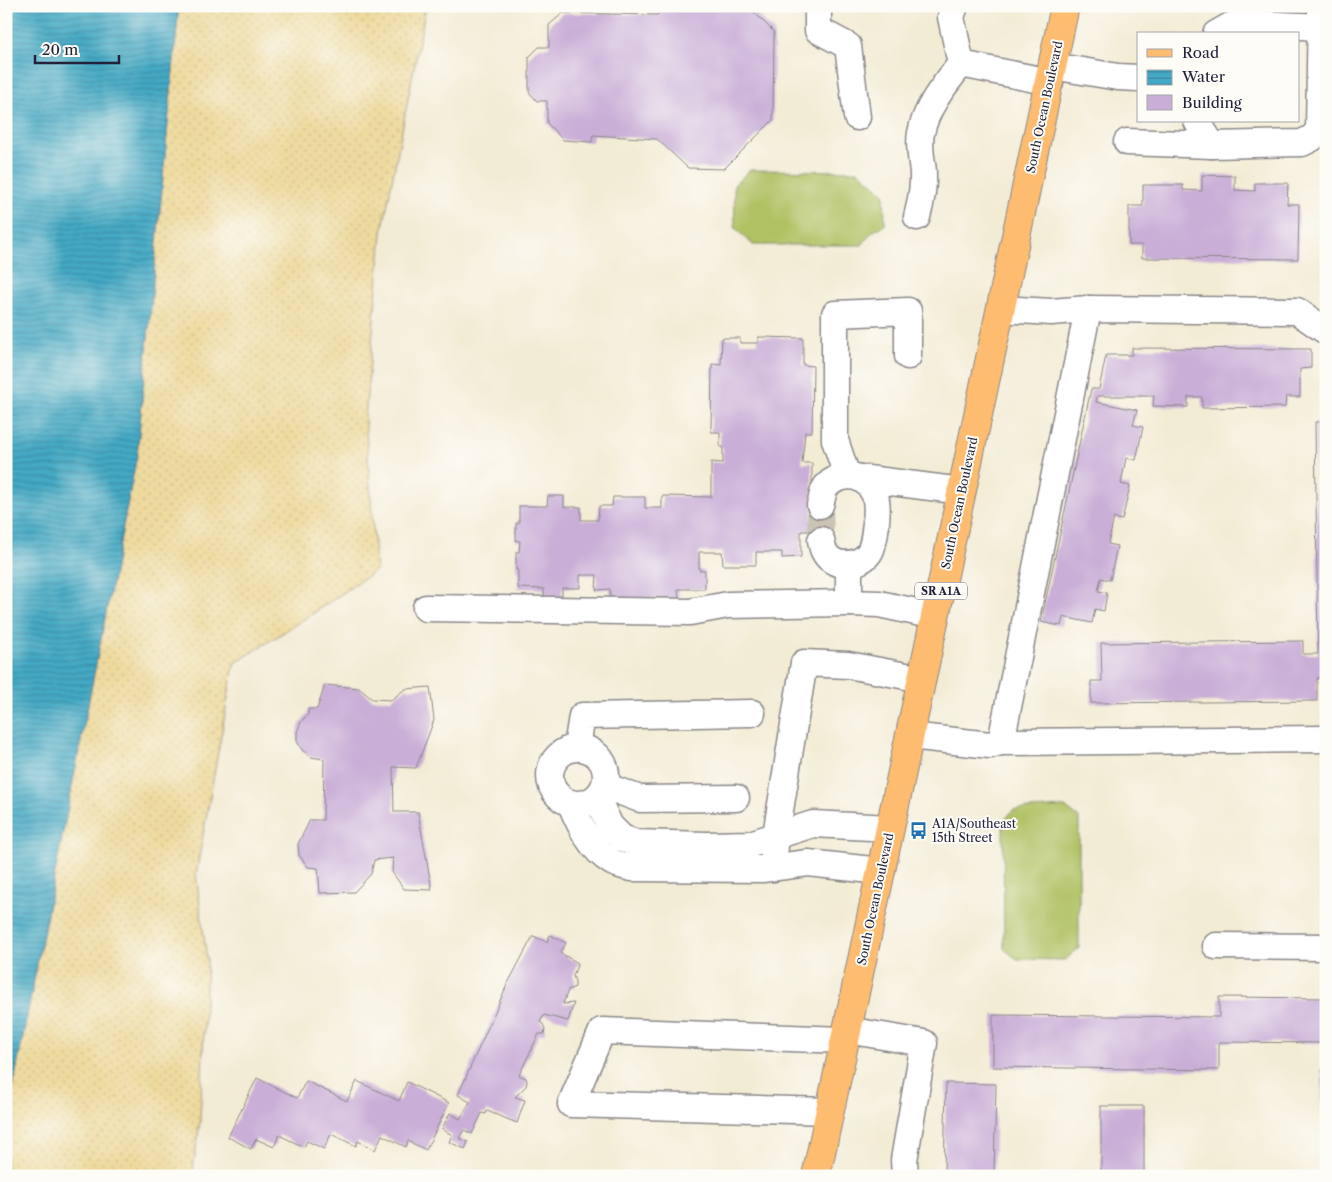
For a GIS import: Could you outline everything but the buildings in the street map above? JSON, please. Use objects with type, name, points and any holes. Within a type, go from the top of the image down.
[{"type":"main road","name":"South Ocean Boulevard","points":[[816,1176],[1065,6]]},
{"type":"lane","points":[[818,6],[818,30],[848,46],[857,117]]},
{"type":"lane","points":[[917,217],[923,196],[920,135],[932,105],[961,64],[951,17],[955,6]]},
{"type":"lane","points":[[1127,142],[1212,145],[1302,143],[1312,138],[1319,130],[1321,17],[1242,23],[1230,26],[1220,32]]},
{"type":"lane","points":[[961,64],[1051,74],[1137,78]]},
{"type":"lane","points":[[1198,122],[1212,145]]},
{"type":"lane","points":[[1001,308],[1052,312],[1088,309],[1297,311],[1326,332]]},
{"type":"lane","points":[[1001,742],[1088,309]]},
{"type":"lane","points":[[821,540],[824,553],[832,560],[842,564],[862,560],[870,553],[874,543],[876,499],[871,487],[853,477],[834,440],[835,314],[908,311],[908,356]]},
{"type":"lane","points":[[820,505],[824,489],[834,480],[853,477],[962,492]]},
{"type":"lane","points":[[849,564],[849,603]]},
{"type":"lane","points":[[426,608],[690,612],[728,605],[849,603],[879,604],[935,616]]},
{"type":"lane","points":[[773,868],[776,836],[804,664],[848,665],[922,679]]},
{"type":"lane","points":[[577,747],[582,716],[752,713]]},
{"type":"lane","points":[[910,736],[990,745],[1001,742],[1326,739]]},
{"type":"lane","points":[[736,798],[640,799],[601,792],[585,804],[571,804],[559,798],[550,787],[549,773],[554,760],[564,751],[577,747],[591,750],[601,760],[606,772],[601,792],[610,826],[622,838],[636,843],[750,844],[813,824],[890,828]]},
{"type":"lane","points":[[571,804],[579,824],[592,844],[612,862],[631,868],[773,868],[808,863],[881,871]]},
{"type":"lane","points":[[1216,946],[1326,947]]},
{"type":"lane","points":[[830,1111],[570,1104],[602,1031],[846,1035],[924,1044],[904,1160],[905,1176]]},
{"type":"sand","points":[[179,6],[426,6],[382,233],[365,418],[376,570],[234,664],[196,874],[207,960],[200,1121],[192,1176],[6,1176],[6,1123],[137,455]]},
{"type":"green space","points":[[750,170],[858,171],[884,193],[885,225],[872,232],[862,245],[753,245],[735,228],[734,185]]},
{"type":"green space","points":[[1065,807],[1079,818],[1079,948],[1065,960],[1017,959],[1004,949],[1003,822],[1013,810]]},
{"type":"water","points":[[6,6],[179,6],[137,455],[6,1123]]},
{"type":"tunnel","points":[[820,505],[821,540]]},
{"type":"place","name":"A1A/Southeast 15th Street","points":[[918,830]]}]
